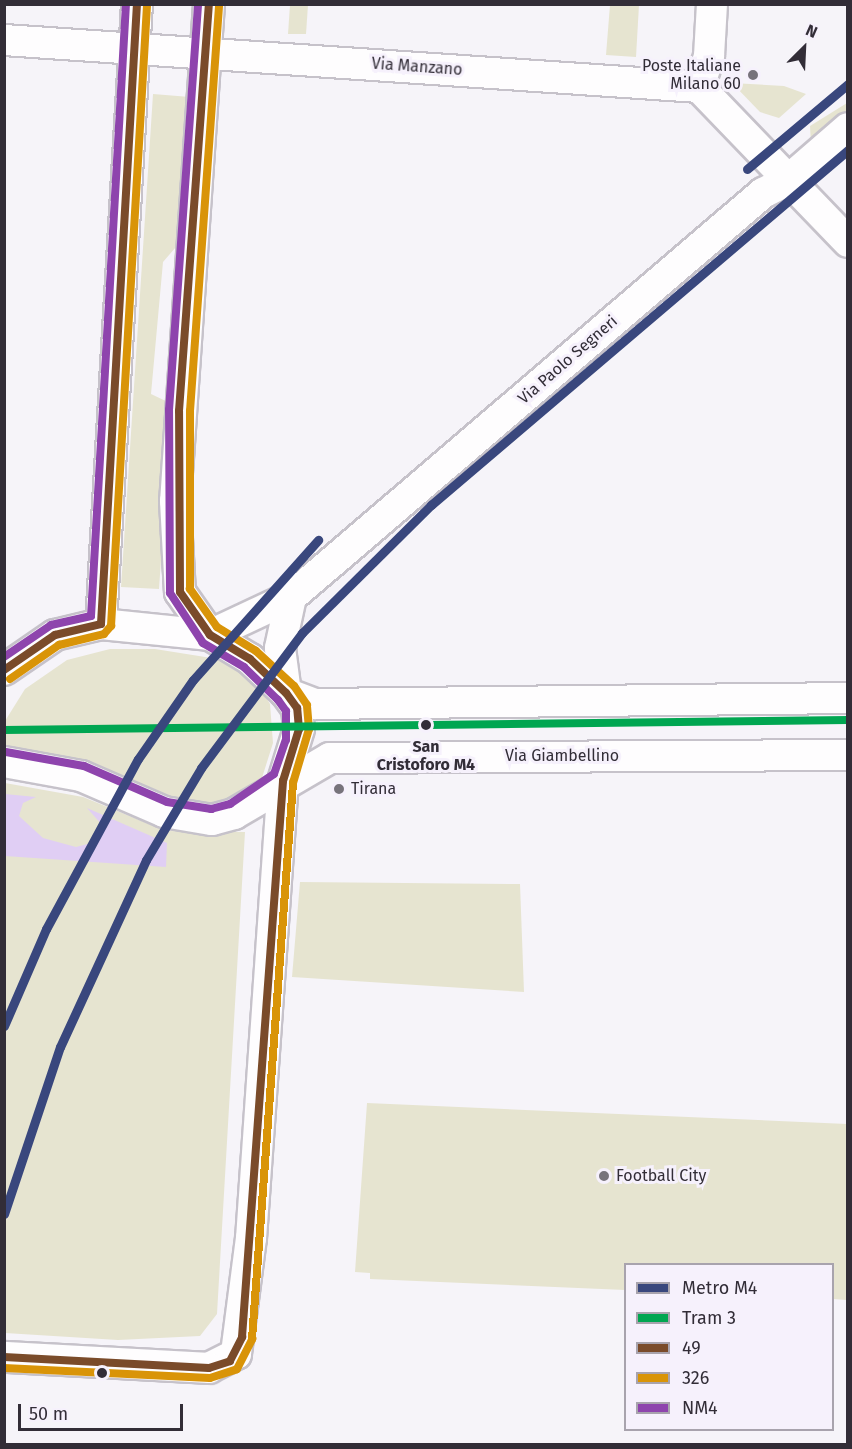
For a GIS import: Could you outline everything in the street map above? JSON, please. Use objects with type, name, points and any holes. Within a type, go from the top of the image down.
[{"type":"street","points":[[102,624],[137,4]]},
{"type":"street","points":[[4,1358],[209,1368],[236,1354],[251,1238],[283,781],[298,729],[297,708],[286,693],[250,659],[210,635],[180,592],[176,501],[208,4]]},
{"type":"street","points":[[712,4],[709,56],[699,87],[848,242]]},
{"type":"street","name":"Via Manzano","points":[[4,40],[699,87]]},
{"type":"street","name":"Via Paolo Segneri","points":[[210,635],[291,597],[753,201],[788,180],[848,128]]},
{"type":"street","points":[[286,693],[280,648],[291,597]]},
{"type":"street","points":[[4,670],[55,635],[102,624],[210,635]]},
{"type":"street","points":[[286,693],[315,704],[848,698]]},
{"type":"street","name":"Via Giambellino","points":[[4,762],[81,776],[187,819],[234,814],[283,781],[342,758],[848,755]]},
{"type":"shaded area","points":[[290,5],[308,5],[306,34],[288,34]]},
{"type":"shaded area","points":[[610,5],[639,5],[636,57],[606,55]]},
{"type":"shaded area","points":[[732,83],[784,86],[806,94],[779,118],[760,112]]},
{"type":"shaded area","points":[[153,94],[190,97],[182,240],[163,262],[151,394],[172,404],[159,589],[121,587]]},
{"type":"shaded area","points":[[847,103],[847,114],[811,145],[810,126]]},
{"type":"shaded area","points":[[110,649],[155,649],[224,660],[257,683],[270,704],[273,743],[261,781],[223,806],[189,805],[103,769],[5,751],[5,721],[25,689],[67,660]]},
{"type":"shaded area","points":[[5,783],[83,797],[166,831],[245,832],[217,1314],[200,1336],[118,1340],[5,1333]]},
{"type":"shaded area","points":[[5,794],[36,797],[23,803],[19,816],[43,838],[76,847],[99,841],[103,826],[87,808],[167,843],[166,867],[5,856]]},
{"type":"shaded area","points":[[300,882],[520,884],[524,992],[292,977]]},
{"type":"shaded area","name":"Football City","points":[[367,1103],[847,1124],[847,1300],[834,1299],[834,1263],[624,1263],[624,1290],[370,1279],[370,1273],[355,1272]]},
{"type":"metro line","name":"M4","points":[[747,169],[848,84]]},
{"type":"metro line","name":"M4","points":[[4,1214],[60,1047],[146,860],[201,768],[302,633],[431,505],[848,150]]},
{"type":"metro line","name":"M4","points":[[4,1026],[46,929],[138,759],[193,680],[318,540]]},
{"type":"tram line","name":"3","points":[[4,730],[848,720]]},
{"type":"transit line","name":"NM4","points":[[4,657],[51,625],[91,616],[126,4]]},
{"type":"transit line","name":"49","points":[[4,670],[55,635],[101,624],[137,4]]},
{"type":"transit line","name":"NM4","points":[[6,752],[84,766],[167,802],[211,809],[230,804],[274,774],[286,740],[286,711],[278,700],[244,667],[203,643],[170,593],[169,410],[198,4]]},
{"type":"transit line","name":"49","points":[[4,1357],[209,1368],[230,1361],[242,1337],[283,781],[299,729],[297,708],[286,693],[250,659],[210,635],[180,592],[179,411],[209,4]]},
{"type":"transit line","name":"326","points":[[10,679],[59,645],[104,634],[111,626],[147,5]]},
{"type":"transit line","name":"326","points":[[4,1368],[210,1378],[237,1369],[252,1339],[293,783],[309,729],[307,705],[294,686],[256,651],[217,627],[190,589],[190,411],[219,5]]},
{"type":"place","name":"Poste Italiane Milano 60","points":[[753,75]]},
{"type":"place","name":"San Cristoforo M4","points":[[426,725]]},
{"type":"place","name":"Tirana","points":[[339,789]]},
{"type":"place","name":"Football City","points":[[604,1176]]}]
